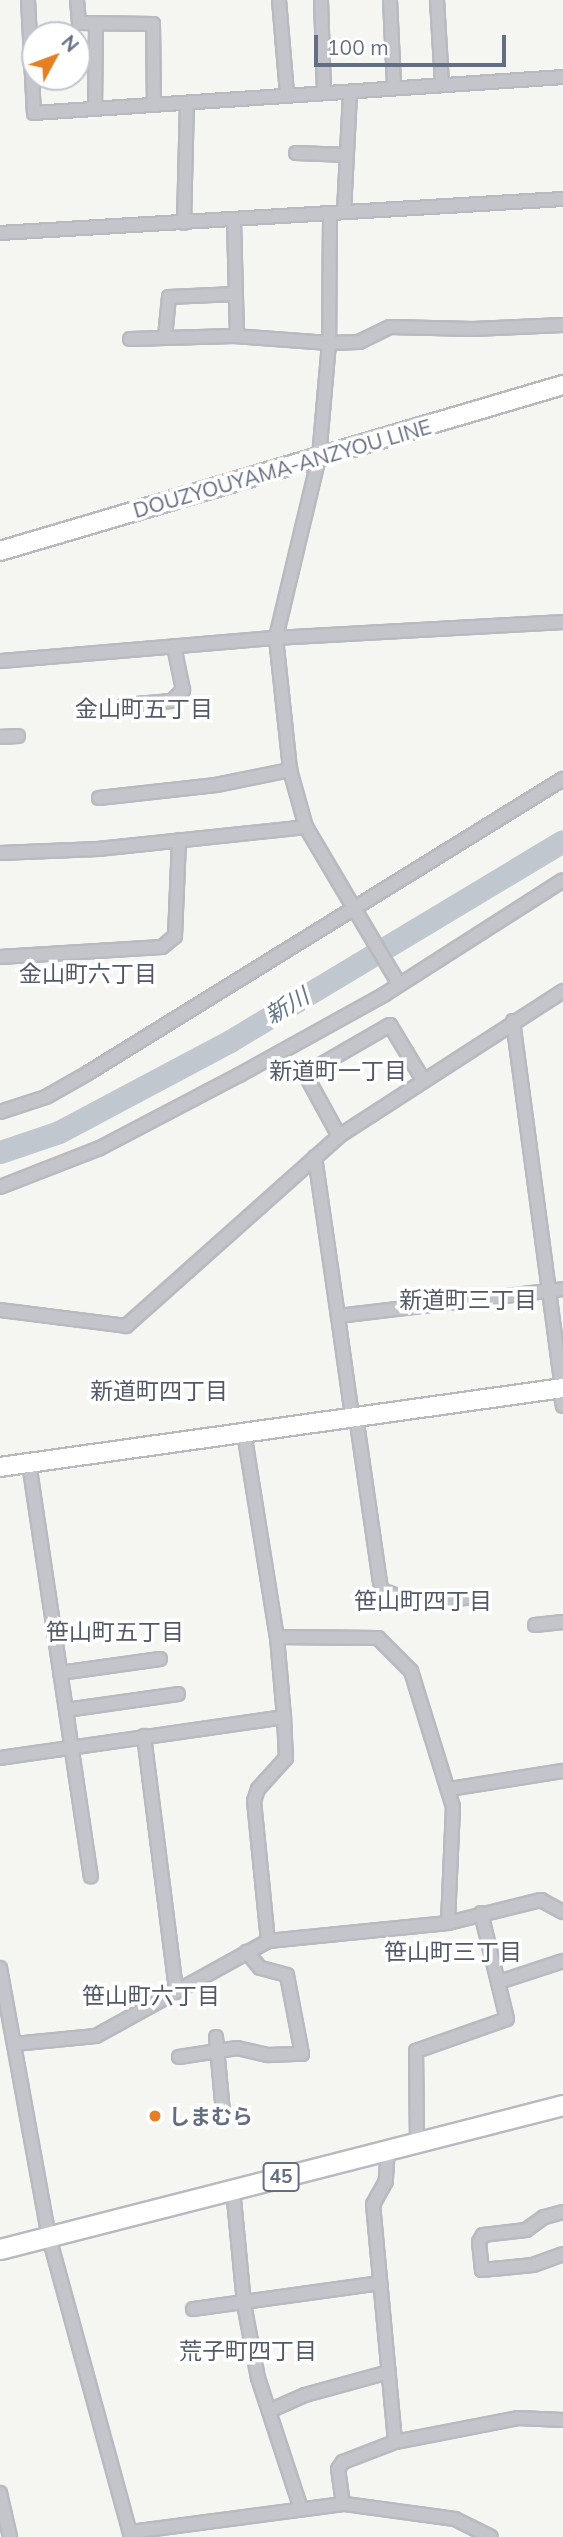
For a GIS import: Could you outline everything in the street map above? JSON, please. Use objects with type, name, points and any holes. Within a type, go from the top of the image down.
[{"type":"main road","name":"DOUZYOUYAMA-ANZYOU LINE","points":[[0,551],[563,385]]},
{"type":"main road","points":[[0,1467],[354,1416],[562,1393]]},
{"type":"main road","name":"45","points":[[0,2249],[563,2105]]},
{"type":"street","points":[[28,0],[34,113],[287,94],[350,93],[359,88],[394,85],[563,77]]},
{"type":"street","points":[[78,0],[76,21],[96,24],[153,24],[154,104]]},
{"type":"street","points":[[278,0],[287,94]]},
{"type":"street","points":[[321,0],[324,92]]},
{"type":"street","points":[[390,0],[394,85]]},
{"type":"street","points":[[437,0],[443,83]]},
{"type":"street","points":[[95,108],[96,24]]},
{"type":"street","points":[[344,212],[350,93]]},
{"type":"street","points":[[184,223],[187,103]]},
{"type":"street","points":[[296,153],[347,155]]},
{"type":"street","points":[[0,233],[563,199]]},
{"type":"street","points":[[330,215],[329,343],[319,457],[276,638],[290,770],[306,827],[399,984]]},
{"type":"street","points":[[233,220],[237,336]]},
{"type":"street","points":[[164,337],[169,297],[236,295]]},
{"type":"street","points":[[130,339],[237,336],[329,343],[359,342],[390,327],[563,325]]},
{"type":"street","points":[[0,661],[276,638],[563,622]]},
{"type":"street","points":[[124,705],[172,701],[183,690],[174,646]]},
{"type":"street","points":[[0,737],[18,736]]},
{"type":"street","points":[[99,798],[216,785],[290,770]]},
{"type":"street","points":[[0,1112],[46,1097],[355,911],[563,779]]},
{"type":"street","points":[[0,853],[179,840],[306,827]]},
{"type":"street","points":[[0,957],[162,947],[175,936],[179,840]]},
{"type":"street","points":[[0,1187],[112,1142],[399,984],[563,880]]},
{"type":"street","points":[[0,1310],[126,1326],[339,1136],[422,1078],[563,991]]},
{"type":"street","points":[[513,1021],[558,1289],[562,1393]]},
{"type":"street","points":[[339,1136],[305,1074],[390,1025],[422,1078]]},
{"type":"street","points":[[315,1157],[381,1590],[422,1605],[477,1596]]},
{"type":"street","points":[[338,1316],[558,1289]]},
{"type":"street","points":[[244,1432],[277,1637],[286,1758],[258,1789],[254,1801],[268,1941]]},
{"type":"street","points":[[29,1463],[91,1876]]},
{"type":"street","points":[[535,1625],[563,1622]]},
{"type":"street","points":[[277,1637],[378,1638],[392,1648],[411,1671],[450,1789],[448,1923]]},
{"type":"street","points":[[60,1673],[160,1659]]},
{"type":"street","points":[[65,1710],[178,1694]]},
{"type":"street","points":[[0,1758],[284,1717]]},
{"type":"street","points":[[144,1736],[176,1990]]},
{"type":"street","points":[[450,1789],[563,1771]]},
{"type":"street","points":[[14,2045],[96,2036],[268,1941],[448,1923],[541,1900],[563,1912]]},
{"type":"street","points":[[417,2143],[416,2051],[508,2019],[481,1913]]},
{"type":"street","points":[[179,2057],[217,2043],[302,2054],[287,1975],[260,1968],[247,1952]]},
{"type":"street","points":[[499,1982],[563,1961]]},
{"type":"street","points":[[0,1968],[49,2237],[131,2534],[344,2504],[455,2519],[491,2537]]},
{"type":"street","points":[[217,2043],[223,2112]]},
{"type":"street","points":[[388,2150],[386,2181],[373,2204],[395,2442]]},
{"type":"street","points":[[233,2189],[244,2300],[258,2378],[301,2509]]},
{"type":"street","points":[[563,2212],[544,2217],[526,2230],[483,2235],[479,2242],[482,2270],[533,2265],[563,2254]]},
{"type":"street","points":[[193,2309],[380,2283]]},
{"type":"street","points":[[270,2411],[305,2395],[389,2372]]},
{"type":"street","points":[[344,2504],[339,2465],[395,2442],[518,2418],[563,2420]]},
{"type":"street","points":[[0,2493],[10,2537]]},
{"type":"waterway","name":"新川","points":[[0,1152],[59,1132],[230,1041],[563,841]]},
{"type":"place","name":"しまむら","points":[[155,2116]]},
{"type":"district","name":"金山町五丁目","points":[[144,709]]},
{"type":"district","name":"金山町六丁目","points":[[88,974]]},
{"type":"district","name":"新道町一丁目","points":[[338,1071]]},
{"type":"district","name":"新道町三丁目","points":[[468,1300]]},
{"type":"district","name":"新道町四丁目","points":[[159,1391]]},
{"type":"district","name":"笹山町四丁目","points":[[423,1601]]},
{"type":"district","name":"笹山町五丁目","points":[[115,1632]]},
{"type":"district","name":"笹山町三丁目","points":[[453,1952]]},
{"type":"district","name":"笹山町六丁目","points":[[151,1996]]},
{"type":"district","name":"荒子町四丁目","points":[[248,2351]]}]
